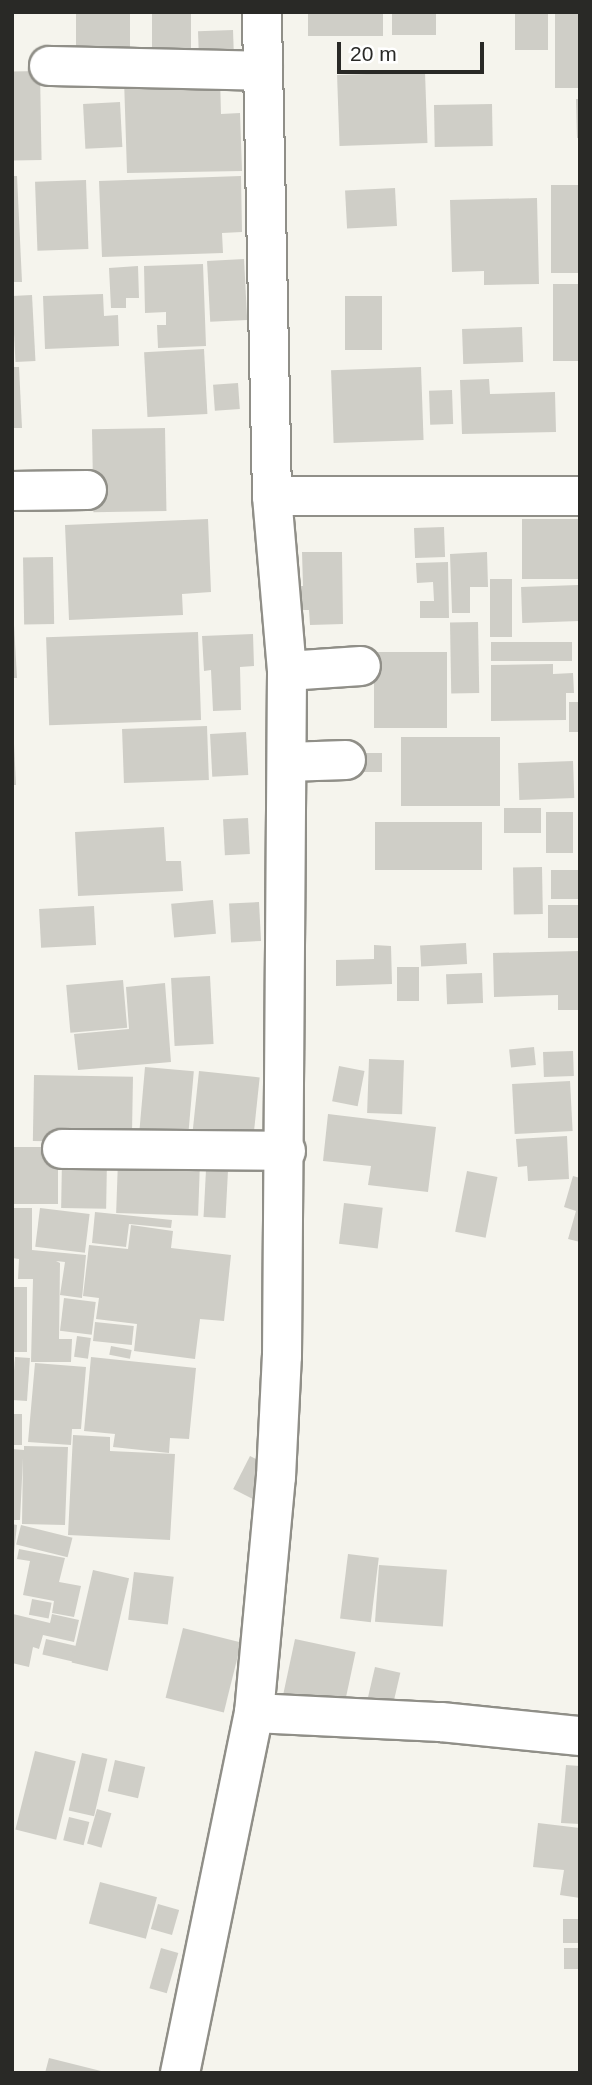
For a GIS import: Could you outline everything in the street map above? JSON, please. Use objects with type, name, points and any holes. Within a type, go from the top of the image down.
[{"type":"street","points":[[180,2073],[254,1713],[276,1477],[286,1151],[287,671],[272,496],[262,12]]},
{"type":"street","points":[[49,66],[263,71]]},
{"type":"street","points":[[12,491],[87,490]]},
{"type":"street","points":[[272,496],[580,496]]},
{"type":"street","points":[[287,671],[362,666]]},
{"type":"street","points":[[287,762],[346,760]]},
{"type":"street","points":[[62,1149],[286,1151]]},
{"type":"street","points":[[254,1713],[442,1722],[580,1736]]},
{"type":"building","points":[[76,12],[130,12],[130,56],[76,56]]},
{"type":"building","points":[[152,12],[191,12],[191,58],[152,58]]},
{"type":"building","points":[[308,12],[383,12],[383,36],[308,36]]},
{"type":"building","points":[[392,12],[436,12],[436,35],[392,35]]},
{"type":"building","points":[[515,12],[548,12],[548,50],[515,50]]},
{"type":"building","points":[[555,12],[580,12],[580,88],[555,88]]},
{"type":"building","points":[[233,30],[234,63],[199,64],[198,31]]},
{"type":"building","points":[[12,71],[40,71],[42,160],[14,160]]},
{"type":"building","points":[[425,72],[427,143],[340,146],[337,75]]},
{"type":"building","points":[[220,77],[221,114],[240,113],[242,171],[127,173],[124,79]]},
{"type":"building","points":[[576,99],[580,99],[580,138],[577,138]]},
{"type":"building","points":[[120,102],[122,147],[85,149],[83,104]]},
{"type":"building","points":[[492,104],[493,146],[435,147],[434,105]]},
{"type":"building","points":[[12,176],[17,176],[22,282],[12,282]]},
{"type":"building","points":[[241,176],[242,232],[222,233],[223,253],[102,257],[99,181]]},
{"type":"building","points":[[86,180],[88,249],[37,251],[35,182]]},
{"type":"building","points":[[551,185],[580,185],[580,273],[551,273]]},
{"type":"building","points":[[395,188],[397,226],[347,229],[345,191]]},
{"type":"building","points":[[537,198],[539,284],[484,285],[484,271],[452,272],[450,200]]},
{"type":"building","points":[[244,259],[247,320],[210,322],[207,261]]},
{"type":"building","points":[[203,264],[206,346],[158,348],[157,325],[166,325],[166,312],[145,313],[144,266]]},
{"type":"building","points":[[138,266],[139,298],[126,298],[126,308],[111,308],[109,268]]},
{"type":"building","points":[[553,284],[580,284],[580,361],[553,361]]},
{"type":"building","points":[[103,294],[104,316],[118,315],[119,346],[45,349],[43,296]]},
{"type":"building","points":[[32,295],[35,361],[15,362],[12,296]]},
{"type":"building","points":[[345,296],[382,296],[382,350],[345,350]]},
{"type":"building","points":[[522,327],[523,362],[463,364],[462,329]]},
{"type":"building","points":[[204,349],[207,414],[147,417],[144,352]]},
{"type":"building","points":[[12,367],[19,367],[22,428],[12,428]]},
{"type":"building","points":[[421,367],[424,440],[334,443],[331,370]]},
{"type":"building","points":[[489,379],[490,394],[555,392],[556,432],[462,434],[460,380]]},
{"type":"building","points":[[238,383],[240,409],[215,411],[213,385]]},
{"type":"building","points":[[452,390],[453,424],[430,425],[429,391]]},
{"type":"building","points":[[165,428],[166,511],[93,512],[92,429]]},
{"type":"building","points":[[208,519],[211,592],[182,594],[183,615],[69,620],[65,525]]},
{"type":"building","points":[[522,519],[579,519],[579,579],[522,579]]},
{"type":"building","points":[[444,527],[445,557],[415,558],[414,528]]},
{"type":"building","points":[[302,552],[342,552],[343,624],[310,625],[309,610],[293,610],[293,586],[303,586]]},
{"type":"building","points":[[487,552],[488,587],[470,587],[470,613],[452,613],[450,554]]},
{"type":"building","points":[[53,557],[54,624],[24,625],[23,558]]},
{"type":"building","points":[[448,562],[449,618],[420,618],[420,601],[434,601],[433,582],[417,583],[416,563]]},
{"type":"building","points":[[490,579],[512,579],[512,637],[490,637]]},
{"type":"building","points":[[578,585],[579,621],[522,623],[521,587]]},
{"type":"building","points":[[12,589],[17,678],[12,678]]},
{"type":"building","points":[[450,622],[478,622],[479,693],[451,693]]},
{"type":"building","points":[[198,632],[201,720],[49,725],[46,637]]},
{"type":"building","points":[[253,634],[254,666],[240,667],[241,710],[213,711],[211,670],[204,671],[202,636]]},
{"type":"building","points":[[491,642],[572,642],[572,661],[491,661]]},
{"type":"building","points":[[374,652],[447,652],[447,728],[374,728]]},
{"type":"building","points":[[553,664],[553,674],[573,673],[574,693],[566,693],[566,720],[491,721],[491,665]]},
{"type":"building","points":[[569,702],[580,702],[580,732],[569,732]]},
{"type":"building","points":[[207,726],[209,780],[124,783],[122,729]]},
{"type":"building","points":[[246,732],[248,775],[212,777],[210,734]]},
{"type":"building","points":[[401,737],[500,737],[500,806],[401,806]]},
{"type":"building","points":[[14,744],[16,785],[12,785]]},
{"type":"building","points":[[353,753],[382,753],[382,772],[353,772]]},
{"type":"building","points":[[573,761],[574,798],[519,800],[518,763]]},
{"type":"building","points":[[504,808],[541,808],[541,833],[504,833]]},
{"type":"building","points":[[546,812],[573,812],[573,853],[546,853]]},
{"type":"building","points":[[248,818],[250,854],[225,855],[223,819]]},
{"type":"building","points":[[375,822],[482,822],[482,870],[375,870]]},
{"type":"building","points":[[164,827],[166,861],[181,861],[183,891],[78,896],[75,832]]},
{"type":"building","points":[[542,867],[543,914],[514,914],[513,868]]},
{"type":"building","points":[[551,870],[580,870],[580,899],[551,899]]},
{"type":"building","points":[[213,900],[216,934],[174,938],[171,904]]},
{"type":"building","points":[[259,902],[261,941],[231,943],[229,904]]},
{"type":"building","points":[[548,905],[580,905],[580,938],[548,938]]},
{"type":"building","points":[[94,906],[96,945],[41,948],[39,909]]},
{"type":"building","points":[[466,943],[467,964],[421,966],[420,945]]},
{"type":"building","points":[[374,945],[391,946],[392,984],[336,986],[336,960],[374,959]]},
{"type":"building","points":[[580,951],[580,1010],[558,1010],[558,995],[494,997],[493,953]]},
{"type":"building","points":[[397,967],[419,967],[419,1001],[397,1001]]},
{"type":"building","points":[[482,973],[483,1003],[447,1004],[446,974]]},
{"type":"building","points":[[210,976],[214,1044],[175,1046],[171,978]]},
{"type":"building","points":[[123,980],[127,1028],[70,1033],[66,985]]},
{"type":"building","points":[[165,983],[171,1062],[78,1070],[74,1034],[129,1029],[126,987]]},
{"type":"building","points":[[534,1047],[536,1065],[511,1068],[509,1050]]},
{"type":"building","points":[[573,1051],[574,1076],[544,1077],[543,1052]]},
{"type":"building","points":[[369,1059],[404,1060],[402,1114],[367,1113]]},
{"type":"building","points":[[339,1066],[365,1071],[358,1106],[332,1101]]},
{"type":"building","points":[[145,1067],[194,1071],[188,1137],[139,1133]]},
{"type":"building","points":[[199,1071],[260,1077],[253,1144],[192,1138]]},
{"type":"building","points":[[34,1075],[133,1077],[132,1143],[33,1141]]},
{"type":"building","points":[[570,1081],[573,1131],[515,1134],[512,1084]]},
{"type":"building","points":[[328,1114],[436,1127],[428,1192],[368,1185],[371,1166],[323,1161]]},
{"type":"building","points":[[567,1136],[569,1179],[528,1181],[527,1166],[518,1167],[516,1139]]},
{"type":"building","points":[[12,1147],[58,1147],[58,1204],[12,1204]]},
{"type":"building","points":[[62,1159],[107,1160],[106,1209],[61,1208]]},
{"type":"building","points":[[118,1160],[200,1163],[198,1216],[116,1213]]},
{"type":"building","points":[[206,1170],[228,1171],[226,1218],[204,1217]]},
{"type":"building","points":[[467,1171],[497,1177],[486,1238],[455,1232]]},
{"type":"building","points":[[573,1176],[580,1178],[580,1242],[568,1239],[576,1211],[564,1207]]},
{"type":"building","points":[[344,1203],[383,1208],[378,1248],[339,1244]]},
{"type":"building","points":[[12,1208],[32,1208],[32,1250],[86,1255],[82,1298],[60,1295],[65,1262],[56,1261],[60,1263],[59,1339],[72,1339],[71,1362],[31,1362],[33,1279],[18,1279],[19,1259],[12,1258]]},
{"type":"building","points":[[40,1208],[90,1214],[85,1253],[35,1247]]},
{"type":"building","points":[[95,1212],[172,1220],[171,1228],[129,1224],[126,1247],[92,1243]]},
{"type":"building","points":[[131,1225],[173,1231],[171,1248],[231,1255],[224,1321],[200,1319],[195,1359],[134,1351],[137,1324],[96,1319],[99,1298],[83,1296],[89,1245],[128,1249]]},
{"type":"building","points":[[12,1287],[27,1287],[27,1352],[12,1352]]},
{"type":"building","points":[[64,1298],[96,1302],[92,1335],[60,1331]]},
{"type":"building","points":[[95,1322],[134,1326],[132,1345],[93,1341]]},
{"type":"building","points":[[77,1336],[91,1338],[88,1359],[74,1357]]},
{"type":"building","points":[[111,1346],[132,1350],[130,1359],[109,1355]]},
{"type":"building","points":[[15,1357],[30,1358],[27,1401],[12,1400]]},
{"type":"building","points":[[91,1357],[196,1368],[189,1439],[170,1438],[169,1453],[113,1447],[115,1434],[84,1431]]},
{"type":"building","points":[[35,1363],[86,1367],[81,1429],[72,1429],[71,1445],[28,1442]]},
{"type":"building","points":[[12,1414],[22,1414],[22,1445],[12,1445]]},
{"type":"building","points":[[73,1435],[110,1437],[110,1451],[175,1454],[170,1540],[68,1535]]},
{"type":"building","points":[[24,1446],[68,1447],[65,1525],[22,1524],[23,1458],[20,1520],[12,1520],[12,1449],[24,1450]]},
{"type":"building","points":[[250,1456],[270,1466],[253,1499],[233,1489]]},
{"type":"building","points":[[12,1524],[17,1525],[14,1553],[12,1553]]},
{"type":"building","points":[[21,1525],[72,1538],[68,1557],[16,1544]]},
{"type":"building","points":[[19,1549],[65,1558],[59,1582],[81,1586],[74,1617],[52,1613],[54,1601],[23,1595],[30,1561],[17,1559]]},
{"type":"building","points":[[348,1554],[379,1558],[371,1622],[340,1619]]},
{"type":"building","points":[[379,1565],[447,1570],[443,1627],[375,1622]]},
{"type":"building","points":[[93,1570],[129,1578],[108,1671],[72,1663]]},
{"type":"building","points":[[134,1572],[174,1577],[168,1625],[128,1620]]},
{"type":"building","points":[[32,1599],[52,1603],[49,1619],[29,1615]]},
{"type":"building","points":[[13,1614],[50,1623],[52,1614],[79,1620],[74,1642],[43,1635],[39,1649],[33,1647],[29,1667],[12,1663]]},
{"type":"building","points":[[183,1628],[241,1643],[224,1712],[166,1698]]},
{"type":"building","points":[[46,1639],[76,1646],[73,1662],[42,1655]]},
{"type":"building","points":[[295,1639],[356,1652],[343,1710],[283,1697]]},
{"type":"building","points":[[375,1667],[400,1673],[393,1703],[368,1697]]},
{"type":"building","points":[[35,1751],[76,1761],[56,1840],[15,1830]]},
{"type":"building","points":[[82,1753],[107,1759],[94,1816],[69,1810]]},
{"type":"building","points":[[115,1760],[145,1767],[138,1798],[108,1791]]},
{"type":"building","points":[[566,1765],[580,1766],[580,1824],[561,1823]]},
{"type":"building","points":[[97,1809],[111,1813],[101,1848],[87,1844]]},
{"type":"building","points":[[69,1817],[89,1822],[84,1845],[63,1840]]},
{"type":"building","points":[[538,1823],[580,1828],[580,1898],[560,1895],[564,1870],[533,1867]]},
{"type":"building","points":[[100,1882],[157,1897],[146,1939],[89,1924]]},
{"type":"building","points":[[158,1904],[179,1910],[172,1935],[151,1929]]},
{"type":"building","points":[[563,1919],[580,1919],[580,1943],[563,1943]]},
{"type":"building","points":[[161,1948],[178,1953],[167,1993],[149,1988]]},
{"type":"building","points":[[564,1948],[580,1948],[580,1969],[564,1969]]},
{"type":"building","points":[[49,2058],[105,2072],[105,2073],[45,2073]]}]
